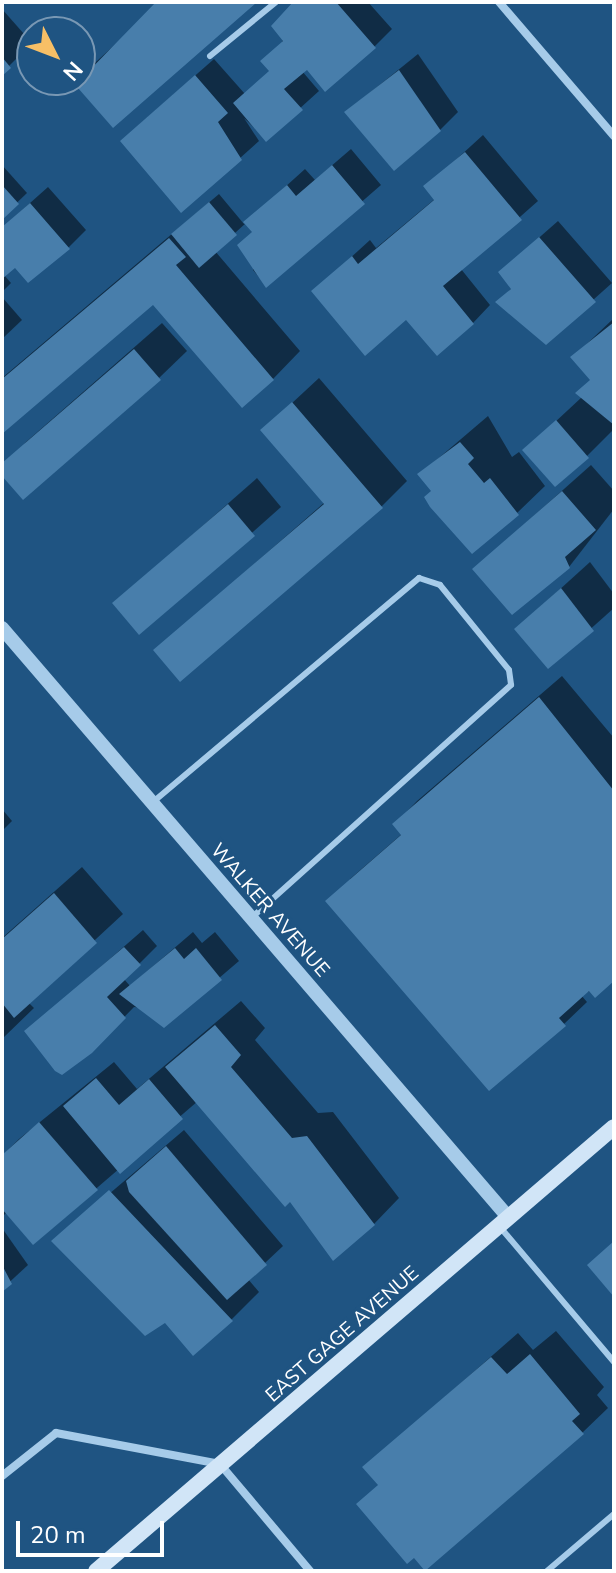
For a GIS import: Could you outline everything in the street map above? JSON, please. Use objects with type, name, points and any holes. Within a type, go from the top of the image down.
[{"type":"main road","name":"EAST GAGE AVENUE","points":[[96,1571],[614,1127]]},
{"type":"street","points":[[499,2],[614,136]]},
{"type":"street","name":"WALKER AVENUE","points":[[2,628],[251,918],[504,1221]]},
{"type":"street","points":[[2,1476],[56,1433],[220,1464],[310,1571]]},
{"type":"lane","points":[[210,56],[276,2]]},
{"type":"lane","points":[[152,803],[419,578],[440,585],[509,670],[511,685],[251,918]]},
{"type":"lane","points":[[504,1221],[614,1362]]},
{"type":"lane","points":[[547,1571],[614,1514]]},
{"type":"building","points":[[156,2],[257,2],[113,128],[85,96],[96,96],[96,64]]},
{"type":"building","points":[[293,2],[336,2],[376,48],[325,92],[307,70],[284,89],[303,110],[266,142],[233,103],[269,71],[260,61],[283,41],[271,26]]},
{"type":"building","points":[[2,57],[11,68],[2,76]]},
{"type":"building","points":[[399,70],[441,131],[394,171],[344,112]]},
{"type":"building","points":[[195,75],[228,113],[218,122],[242,160],[181,213],[120,141]]},
{"type":"building","points":[[465,152],[522,220],[443,286],[474,324],[437,356],[406,320],[365,356],[311,291],[352,256],[358,264],[434,200],[423,186]]},
{"type":"building","points":[[332,165],[365,204],[266,288],[237,245],[252,232],[243,222],[287,185],[296,196]]},
{"type":"building","points":[[2,185],[19,204],[2,220]]},
{"type":"building","points":[[209,202],[237,235],[199,268],[171,234]]},
{"type":"building","points":[[30,203],[70,249],[28,283],[15,268],[2,279],[2,227]]},
{"type":"building","points":[[539,237],[596,302],[546,345],[495,302],[511,289],[498,272]]},
{"type":"building","points":[[169,238],[186,257],[176,265],[274,380],[242,408],[153,305],[2,434],[2,379]]},
{"type":"building","points":[[614,322],[614,425],[575,393],[590,380],[570,357]]},
{"type":"building","points":[[134,349],[161,380],[23,500],[2,476],[2,463]]},
{"type":"building","points":[[292,402],[383,508],[180,682],[153,650],[324,504],[260,430]]},
{"type":"building","points":[[556,420],[589,458],[555,487],[522,450]]},
{"type":"building","points":[[460,442],[474,458],[468,464],[484,483],[490,478],[519,515],[472,554],[430,507],[424,497],[431,491],[417,474]]},
{"type":"building","points":[[562,491],[596,530],[565,557],[570,568],[512,615],[472,569]]},
{"type":"building","points":[[228,504],[255,536],[139,635],[112,603]]},
{"type":"building","points":[[561,588],[594,631],[548,669],[514,629]]},
{"type":"building","points":[[539,697],[614,791],[614,981],[595,998],[589,991],[559,1018],[566,1026],[489,1091],[325,901],[401,835],[392,824]]},
{"type":"building","points":[[54,893],[97,943],[14,1018],[2,1003],[2,939]]},
{"type":"building","points":[[124,947],[141,965],[107,997],[126,1018],[92,1053],[62,1075],[55,1071],[24,1031]]},
{"type":"building","points":[[175,948],[184,959],[196,948],[222,980],[164,1028],[119,994]]},
{"type":"building","points":[[215,1025],[241,1055],[231,1067],[292,1138],[307,1136],[375,1225],[333,1261],[290,1202],[285,1207],[165,1067]]},
{"type":"building","points":[[96,1078],[119,1105],[149,1079],[183,1119],[120,1174],[63,1106]]},
{"type":"building","points":[[39,1122],[98,1190],[33,1245],[2,1209],[2,1155]]},
{"type":"building","points":[[166,1146],[267,1265],[227,1300],[129,1192],[126,1181]]},
{"type":"building","points":[[109,1190],[233,1321],[193,1356],[165,1323],[145,1336],[51,1241]]},
{"type":"building","points":[[614,1241],[614,1297],[587,1265]]},
{"type":"building","points":[[2,1265],[12,1284],[2,1292]]},
{"type":"building","points":[[530,1354],[580,1414],[572,1421],[584,1434],[425,1571],[414,1558],[407,1564],[356,1504],[378,1485],[362,1467],[491,1357],[507,1374]]}]
